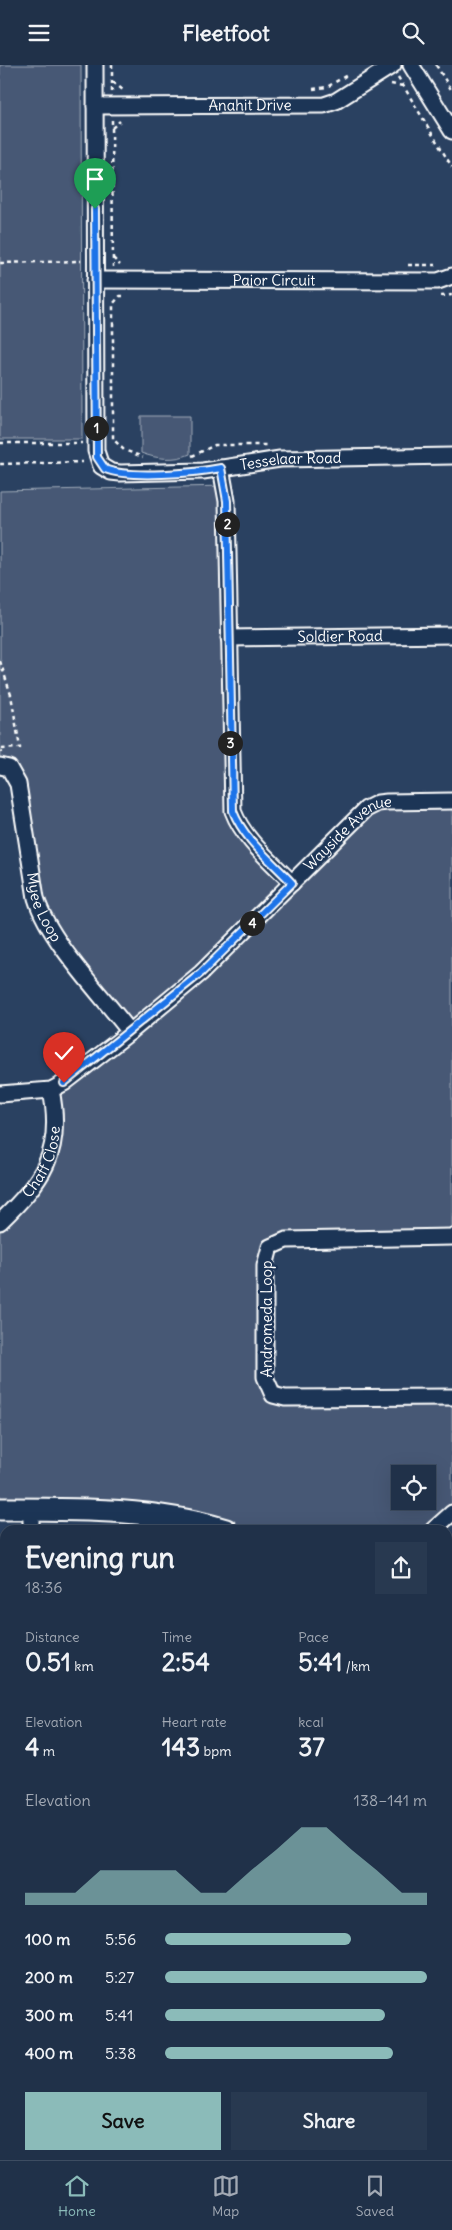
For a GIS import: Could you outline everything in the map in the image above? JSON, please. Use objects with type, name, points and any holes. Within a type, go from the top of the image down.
[{"type":"street","points":[[95,65],[96,443],[99,464]]},
{"type":"street","name":"Anahit Drive","points":[[96,106],[324,105],[336,101],[392,65]]},
{"type":"street","points":[[411,65],[452,131]]},
{"type":"street","name":"Paior Circuit","points":[[95,281],[438,281],[452,276]]},
{"type":"street","name":"Tesselaar Road","points":[[99,464],[111,472],[120,473],[187,473],[280,459],[452,456]]},
{"type":"street","points":[[221,468],[227,501],[228,638],[233,811],[240,827],[248,837],[292,883]]},
{"type":"street","name":"Soldier Road","points":[[228,638],[452,635]]},
{"type":"street","name":"Myee Loop","points":[[1,766],[10,767],[18,784],[36,898],[41,914],[54,935],[130,1032]]},
{"type":"street","name":"Wayside Avenue","points":[[0,1094],[51,1090],[64,1083],[130,1032],[201,973],[372,805],[387,801],[452,801]]},
{"type":"street","name":"Chaff Close","points":[[0,1222],[30,1192],[46,1167],[55,1122],[51,1090]]},
{"type":"street","name":"Andromeda Loop","points":[[452,1237],[286,1240],[270,1247],[266,1256],[265,1275],[265,1377],[273,1395],[285,1398],[452,1397]]},
{"type":"street","points":[[0,1509],[31,1521],[115,1525]]},
{"type":"street","points":[[0,1523],[121,1511],[160,1515],[209,1525]]},
{"type":"street","points":[[439,1525],[452,1513]]},
{"type":"path","points":[[112,65],[113,439],[124,450],[152,460]]},
{"type":"path","points":[[392,65],[452,167]]},
{"type":"path","points":[[436,65],[452,91]]},
{"type":"path","points":[[312,89],[327,87],[348,74]]},
{"type":"path","points":[[113,82],[120,90],[130,90]]},
{"type":"path","points":[[0,263],[95,261]]},
{"type":"path","points":[[441,296],[452,295]]},
{"type":"path","points":[[113,304],[120,296],[130,296]]},
{"type":"path","points":[[0,443],[96,443]]},
{"type":"path","points":[[185,460],[215,445],[275,445]]},
{"type":"path","points":[[0,464],[99,464]]},
{"type":"path","points":[[0,661],[11,695],[20,749],[0,749],[1,766]]},
{"type":"shaded area","points":[[0,65],[81,65],[82,439],[0,439]]},
{"type":"shaded area","points":[[141,416],[190,416],[190,454],[178,458],[166,458],[153,457],[141,453]]},
{"type":"shaded area","points":[[225,486],[233,811],[292,883],[366,809],[452,801],[452,1237],[286,1240],[266,1256],[273,1395],[452,1397],[452,1513],[439,1525],[172,1525],[0,1509],[0,1222],[46,1167],[51,1090],[130,1032],[46,925],[18,784],[0,766],[0,491]]},
{"type":"route","points":[[64,1083],[130,1032],[201,973],[292,883],[248,837],[240,827],[233,811],[230,747],[227,501],[221,468],[187,473],[120,473],[105,469],[98,461],[96,451],[95,209]]}]
